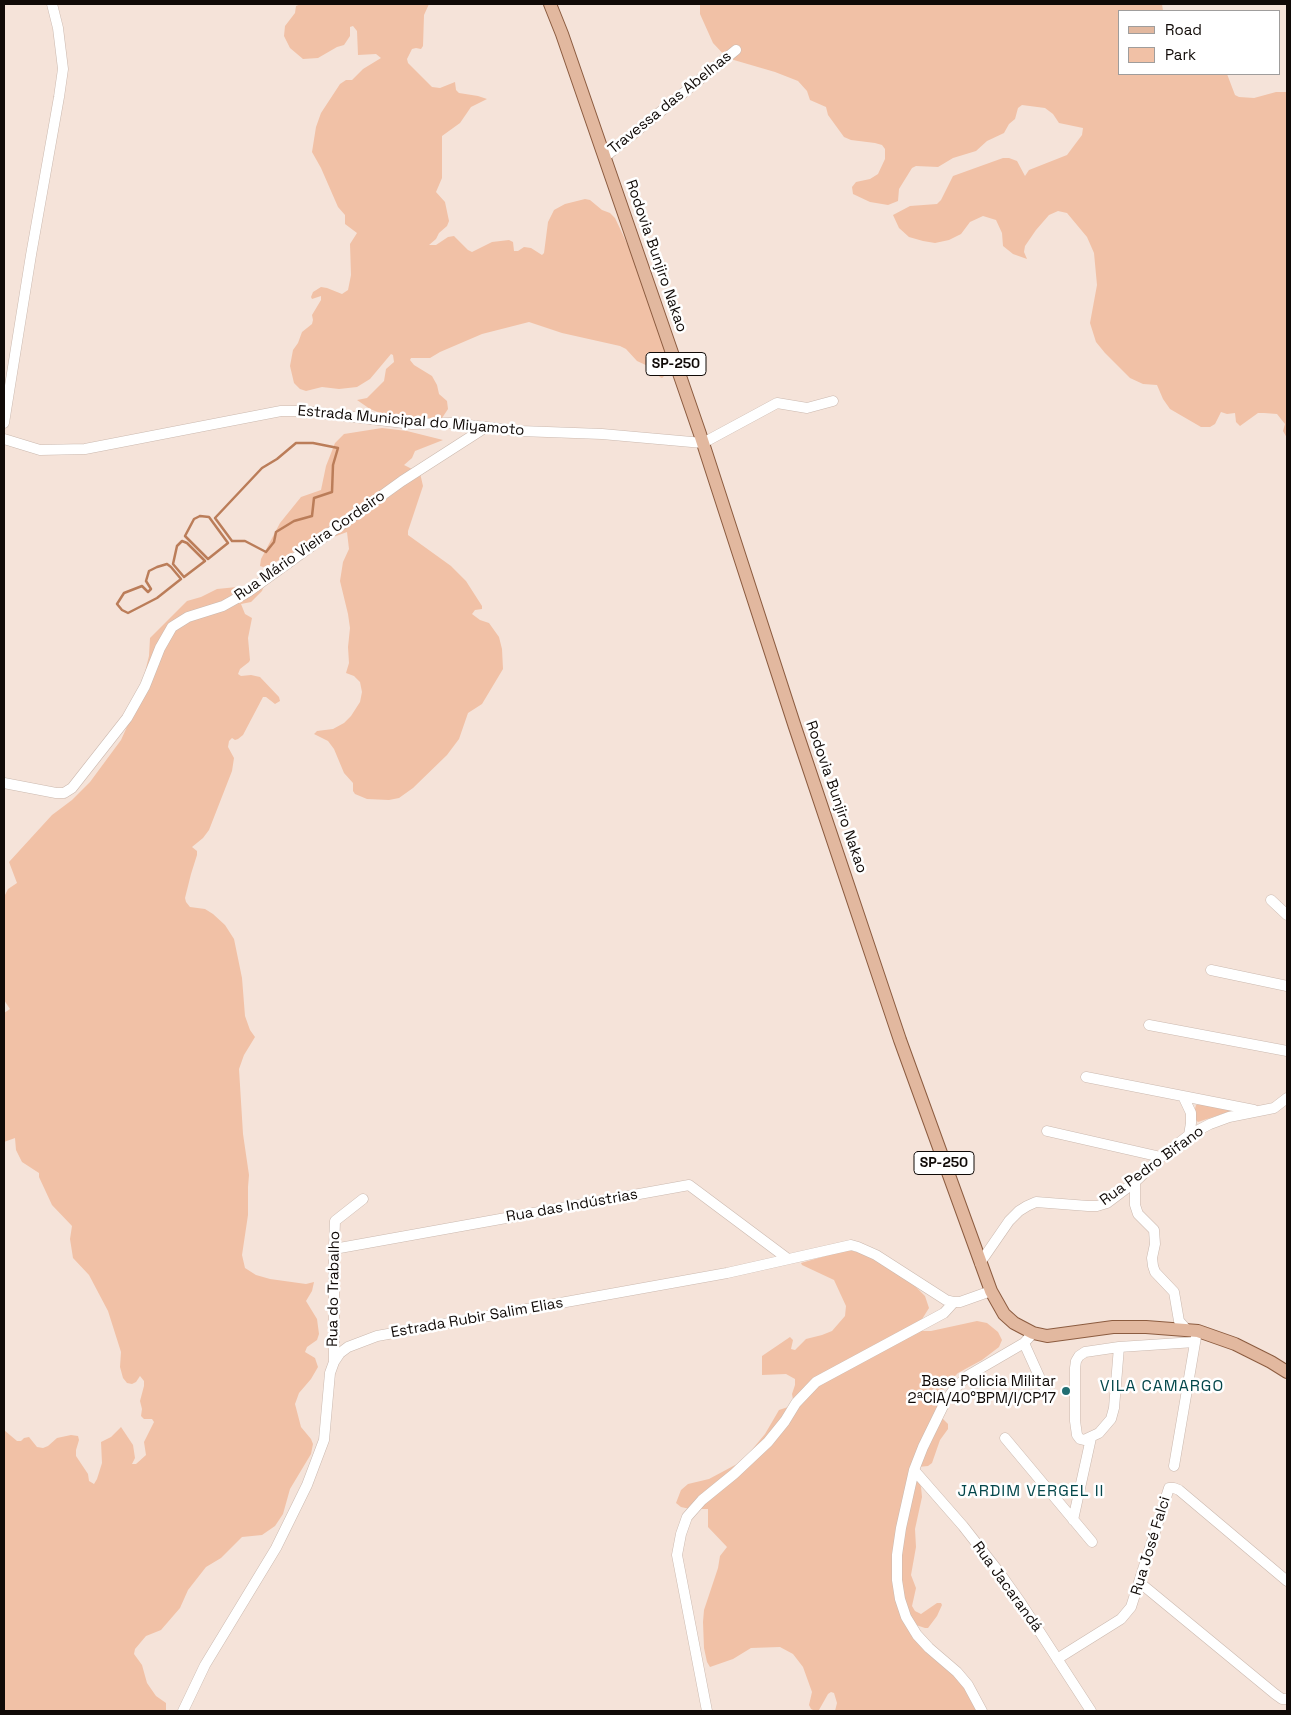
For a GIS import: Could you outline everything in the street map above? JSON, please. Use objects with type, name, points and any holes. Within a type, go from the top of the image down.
[{"type":"main road","name":"Rodovia Bunjiro Nakao","points":[[550,4],[605,157],[703,443],[795,727],[900,1040],[991,1292],[1004,1314],[1014,1323],[1033,1333],[1047,1336],[1113,1327],[1146,1327],[1193,1334],[1235,1344],[1287,1372]]},
{"type":"street","points":[[4,423],[62,78],[61,44],[52,4]]},
{"type":"street","name":"Travessa das Abelhas","points":[[605,157],[736,50]]},
{"type":"street","points":[[703,443],[777,403],[807,408],[833,400]]},
{"type":"street","name":"Estrada Municipal do Miyamoto","points":[[4,439],[40,450],[84,449],[281,411],[304,411],[412,424],[451,423],[545,433],[637,436],[703,443]]},
{"type":"street","name":"Rua Mário Vieira Cordeiro","points":[[4,783],[56,793],[64,793],[72,788],[127,718],[145,686],[160,648],[172,627],[188,617],[223,606],[248,592],[402,481],[486,427]]},
{"type":"street","points":[[1271,900],[1287,914]]},
{"type":"street","points":[[1211,970],[1287,986]]},
{"type":"street","points":[[1149,1025],[1287,1051]]},
{"type":"street","points":[[1086,1077],[1262,1112]]},
{"type":"street","points":[[1182,1096],[1191,1113],[1189,1135]]},
{"type":"street","name":"Rua Pedro Bifano","points":[[980,1263],[1009,1221],[1027,1206],[1036,1202],[1097,1206],[1107,1203],[1189,1135],[1229,1117],[1262,1112],[1274,1108],[1287,1098]]},
{"type":"street","points":[[1048,1131],[1161,1157]]},
{"type":"street","points":[[1134,1182],[1135,1205],[1138,1214],[1154,1230],[1155,1244],[1152,1266],[1155,1272],[1174,1292],[1179,1321],[1193,1334]]},
{"type":"street","name":"Rua das Indústrias","points":[[334,1249],[688,1186],[788,1259]]},
{"type":"street","name":"Rua do Trabalho","points":[[334,1362],[335,1222],[363,1199]]},
{"type":"street","name":"Estrada Rubir Salim Elias","points":[[334,1362],[340,1353],[348,1347],[377,1336],[727,1273],[851,1246],[876,1255],[946,1300],[954,1302]]},
{"type":"street","points":[[707,1711],[677,1555],[687,1516],[702,1500],[734,1474],[768,1442],[785,1421],[796,1403],[816,1382],[944,1314],[954,1302],[991,1292]]},
{"type":"street","points":[[982,1711],[968,1685],[957,1672],[916,1635],[906,1617],[900,1599],[897,1580],[897,1555],[905,1504],[914,1470],[933,1424],[945,1402],[954,1388],[969,1375],[1024,1343],[1033,1333]]},
{"type":"street","points":[[1119,1347],[1114,1408],[1111,1420],[1105,1429],[1091,1438],[1080,1439],[1076,1429],[1076,1361],[1079,1356],[1085,1352],[1193,1334]]},
{"type":"street","points":[[1174,1466],[1193,1334]]},
{"type":"street","points":[[1024,1343],[1047,1394]]},
{"type":"street","points":[[183,1711],[205,1665],[276,1548],[307,1485],[324,1440],[328,1393],[334,1362]]},
{"type":"street","points":[[1005,1438],[1092,1542]]},
{"type":"street","points":[[1073,1520],[1091,1438]]},
{"type":"street","name":"Rua Jacarandá","points":[[914,1470],[963,1526],[999,1572],[1091,1711]]},
{"type":"street","name":"Rua José Falci","points":[[1057,1659],[1121,1619],[1131,1607],[1169,1488],[1179,1490],[1287,1581]]},
{"type":"street","points":[[1139,1582],[1282,1699],[1287,1699]]},
{"type":"green space","points":[[301,4],[429,4],[424,15],[423,46],[421,49],[412,49],[407,59],[408,63],[432,87],[440,88],[455,82],[456,90],[459,93],[487,99],[471,107],[460,123],[442,136],[442,178],[436,192],[445,202],[449,221],[447,226],[429,245],[436,245],[448,237],[454,236],[472,252],[492,242],[509,240],[513,242],[514,251],[524,247],[531,248],[542,255],[544,253],[548,222],[554,210],[565,204],[585,199],[590,200],[615,218],[640,271],[666,352],[667,369],[662,378],[650,367],[637,361],[626,349],[620,346],[562,333],[529,322],[482,334],[430,358],[411,358],[410,360],[414,365],[432,376],[439,394],[447,401],[448,409],[442,418],[447,425],[418,419],[393,418],[370,409],[357,400],[367,398],[384,381],[386,369],[394,362],[393,355],[391,354],[370,379],[357,387],[339,389],[322,387],[306,391],[300,389],[294,383],[290,366],[293,350],[302,332],[312,324],[312,315],[321,300],[321,296],[312,299],[313,292],[321,287],[342,294],[348,290],[351,275],[350,244],[357,233],[345,224],[345,215],[338,207],[312,152],[316,127],[321,113],[340,84],[346,80],[352,80],[363,69],[381,58],[376,54],[358,55],[357,31],[353,26],[350,27],[350,36],[344,45],[318,58],[303,59],[290,48],[284,36],[285,26],[295,13],[296,6]]},
{"type":"green space","points":[[700,4],[1162,4],[1163,10],[1118,10],[1118,75],[1227,75],[1235,95],[1239,97],[1254,98],[1276,92],[1287,92],[1287,438],[1283,431],[1285,424],[1277,414],[1258,413],[1240,426],[1236,422],[1235,413],[1227,414],[1221,412],[1215,424],[1210,427],[1201,427],[1170,409],[1157,385],[1143,384],[1130,378],[1105,353],[1096,342],[1090,323],[1097,285],[1094,253],[1087,237],[1067,213],[1058,211],[1049,215],[1025,246],[1024,252],[1027,259],[1013,254],[1003,246],[1002,233],[996,220],[983,216],[970,222],[961,234],[949,240],[935,243],[909,237],[899,228],[893,215],[910,206],[937,204],[953,176],[1003,158],[1009,158],[1017,161],[1025,176],[1029,170],[1067,155],[1082,135],[1083,128],[1059,123],[1053,114],[1045,108],[1022,105],[1018,108],[1015,119],[1009,124],[1004,133],[987,141],[976,151],[953,158],[938,167],[916,166],[912,168],[899,189],[898,201],[888,205],[870,202],[853,194],[852,187],[856,182],[870,179],[878,174],[885,159],[885,149],[882,145],[844,137],[828,115],[826,107],[810,100],[807,91],[798,81],[727,58],[713,43],[700,14]]},
{"type":"green space","points":[[382,428],[407,431],[443,440],[415,451],[412,458],[404,465],[420,473],[423,486],[408,535],[451,566],[466,581],[482,606],[482,609],[475,610],[472,614],[480,620],[489,623],[499,637],[503,669],[482,704],[468,713],[459,739],[447,755],[413,788],[399,798],[389,800],[367,799],[355,794],[353,783],[344,773],[334,749],[328,741],[314,734],[317,731],[333,729],[344,723],[360,702],[362,692],[360,682],[354,676],[346,673],[349,663],[350,628],[340,581],[343,562],[349,549],[347,532],[328,539],[312,542],[268,566],[260,566],[261,559],[280,523],[301,497],[321,490],[326,466],[335,443],[344,434]]},
{"type":"green space","points":[[264,586],[262,591],[251,602],[241,604],[245,614],[252,618],[248,638],[250,660],[240,669],[238,674],[241,676],[251,675],[260,677],[279,697],[280,701],[275,704],[266,697],[263,697],[243,735],[238,739],[232,738],[229,741],[228,747],[234,758],[232,771],[209,830],[192,847],[197,851],[197,855],[185,898],[190,907],[205,909],[213,914],[225,925],[234,939],[242,978],[245,1016],[250,1030],[255,1037],[244,1055],[239,1069],[243,1134],[249,1175],[248,1215],[242,1255],[245,1268],[256,1275],[270,1279],[306,1284],[314,1282],[312,1291],[306,1301],[317,1319],[319,1334],[317,1340],[307,1347],[305,1352],[315,1358],[318,1367],[299,1393],[295,1404],[301,1427],[313,1444],[311,1454],[290,1489],[283,1514],[275,1526],[262,1535],[242,1537],[221,1558],[206,1567],[188,1590],[180,1608],[161,1630],[146,1636],[135,1649],[134,1654],[142,1665],[147,1683],[156,1696],[166,1703],[166,1711],[4,1711],[4,1430],[17,1441],[29,1437],[37,1447],[43,1448],[57,1438],[71,1435],[78,1436],[76,1456],[88,1474],[89,1481],[94,1484],[102,1463],[101,1442],[111,1437],[121,1427],[133,1445],[135,1458],[132,1464],[136,1464],[146,1455],[144,1442],[154,1422],[152,1419],[144,1419],[141,1416],[140,1401],[144,1381],[140,1376],[132,1384],[127,1383],[123,1378],[120,1367],[121,1352],[108,1311],[89,1275],[73,1258],[70,1239],[72,1226],[52,1205],[39,1177],[39,1173],[22,1162],[16,1150],[15,1138],[4,1142],[4,1013],[10,1009],[4,1000],[4,906],[5,895],[8,889],[17,883],[9,862],[52,815],[72,800],[90,782],[121,740],[131,718],[143,680],[149,656],[150,638],[187,601],[217,589]]},
{"type":"green space","points":[[1200,1103],[1232,1108],[1231,1111],[1198,1122],[1195,1119],[1194,1113],[1196,1105]]},
{"type":"green space","points":[[843,1251],[853,1251],[868,1255],[914,1285],[925,1296],[929,1308],[919,1324],[922,1331],[931,1331],[977,1321],[987,1323],[998,1332],[1002,1340],[999,1347],[982,1360],[958,1373],[944,1387],[942,1395],[943,1407],[940,1416],[948,1424],[948,1429],[940,1440],[932,1463],[928,1466],[918,1467],[915,1471],[921,1487],[922,1497],[915,1529],[916,1547],[911,1575],[916,1588],[912,1606],[915,1611],[921,1614],[937,1603],[942,1605],[928,1628],[913,1624],[963,1679],[981,1711],[835,1711],[837,1703],[834,1693],[831,1692],[819,1710],[815,1711],[809,1705],[812,1692],[803,1667],[793,1654],[780,1647],[751,1648],[733,1659],[710,1667],[707,1662],[704,1648],[704,1610],[720,1556],[727,1547],[708,1527],[708,1509],[690,1509],[681,1507],[676,1503],[681,1490],[688,1484],[709,1479],[737,1464],[765,1434],[779,1410],[794,1405],[792,1394],[795,1379],[786,1374],[762,1375],[762,1356],[790,1337],[793,1340],[791,1349],[795,1350],[806,1339],[832,1331],[845,1316],[846,1306],[834,1280],[801,1263]]},
{"type":"waterway","points":[[296,443],[313,443],[338,448],[333,465],[332,492],[314,498],[312,516],[294,521],[276,532],[274,542],[266,552],[245,541],[232,541],[215,518],[262,468],[277,459],[296,443]]},
{"type":"waterway","points":[[200,516],[209,517],[228,543],[208,559],[185,536],[194,519],[200,516]]},
{"type":"waterway","points":[[182,541],[187,543],[205,561],[184,577],[173,564],[177,546],[182,541]]},
{"type":"waterway","points":[[167,564],[181,579],[157,598],[128,613],[122,610],[117,604],[124,593],[142,586],[148,592],[151,589],[146,581],[149,571],[167,564]]},
{"type":"place","name":"Base Policia Militar 2ªCIA/40°BPM/I/CP17","points":[[1066,1391]]},
{"type":"district","name":"VILA CAMARGO","points":[[1162,1387]]},
{"type":"district","name":"JARDIM VERGEL II","points":[[1031,1492]]}]
